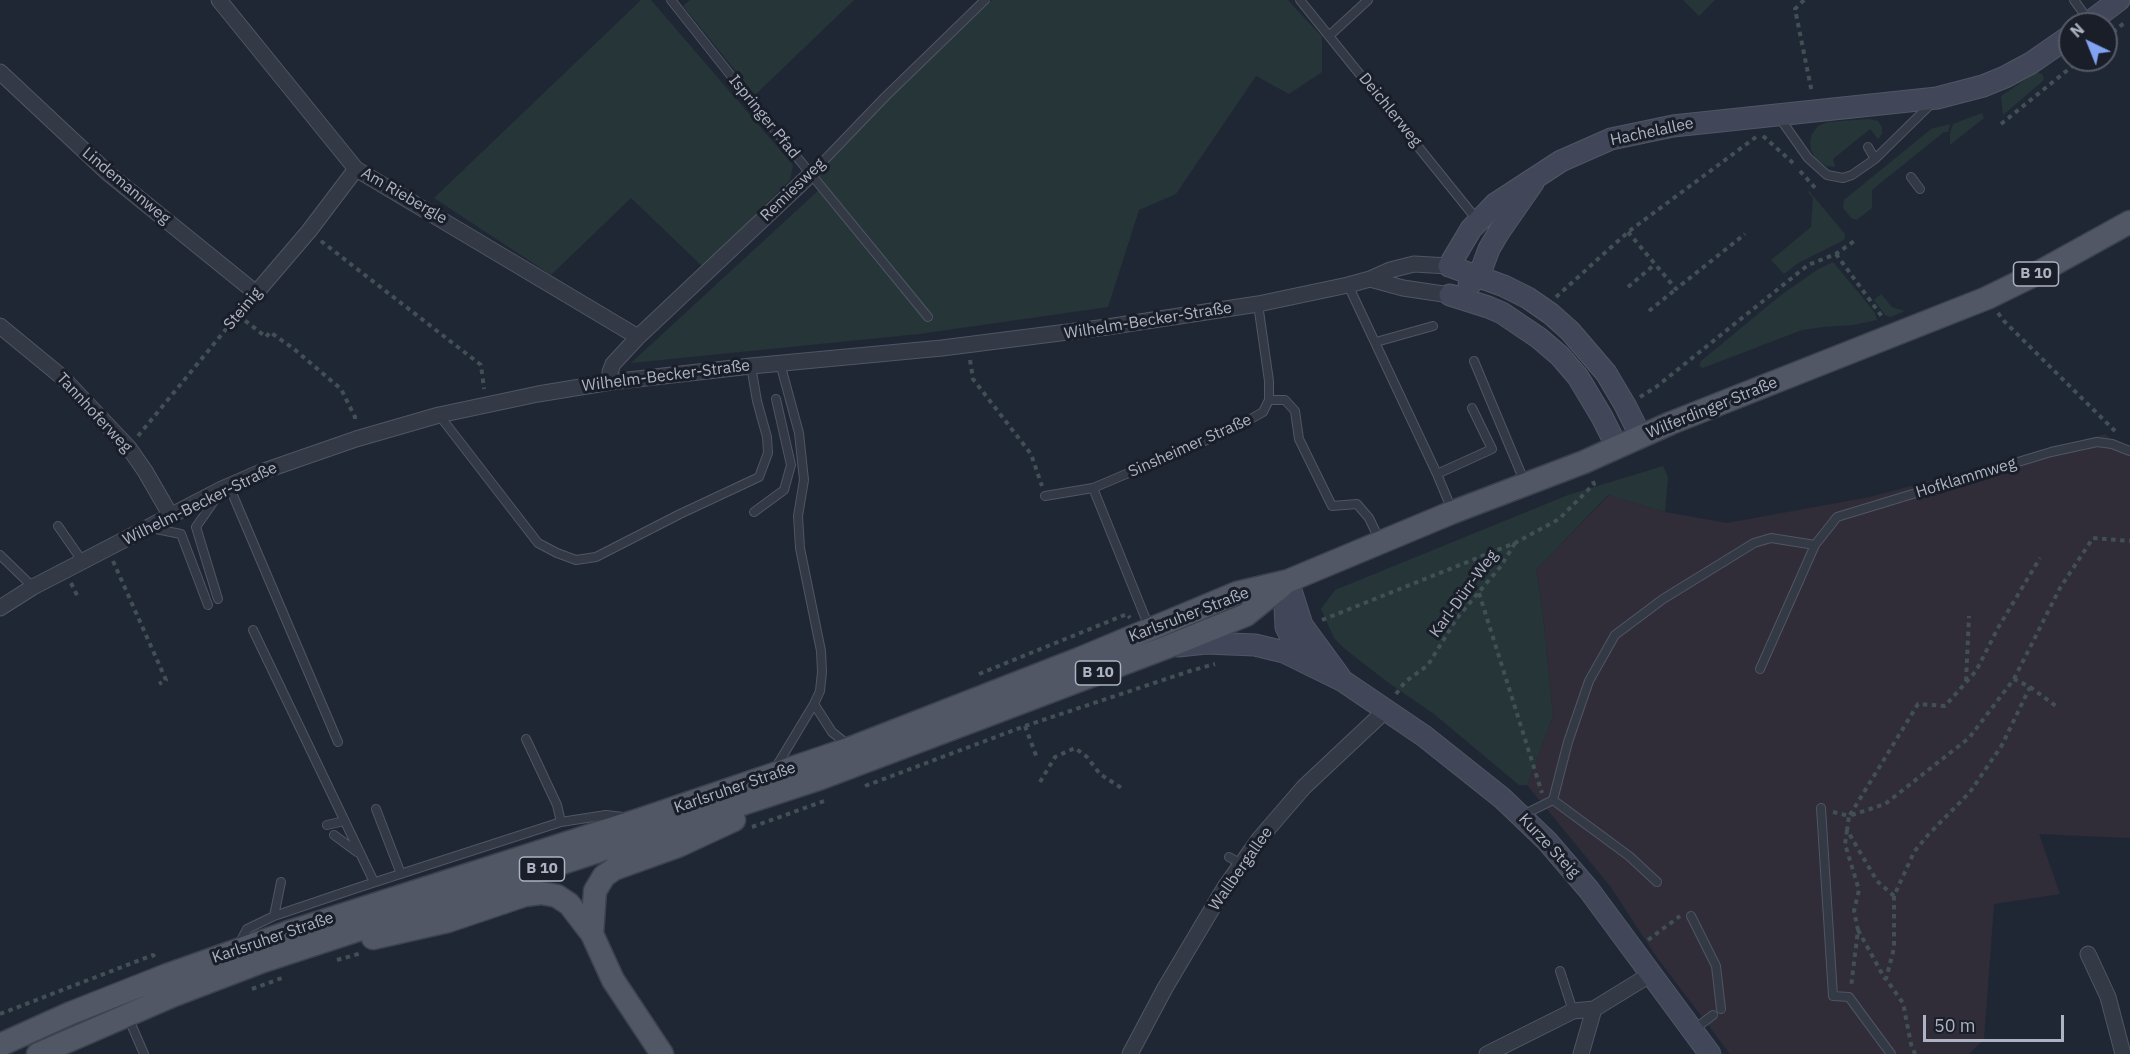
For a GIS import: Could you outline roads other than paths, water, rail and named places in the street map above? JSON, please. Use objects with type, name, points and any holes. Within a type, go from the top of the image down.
[{"type":"main road","name":"Wilferdinger Straße","points":[[1288,581],[1453,512],[1584,462],[1987,297],[2050,267],[2130,222]]},
{"type":"main road","name":"Karlsruher Straße","points":[[0,1045],[71,1013],[167,975],[851,748],[1024,681],[1237,593],[1288,581]]},
{"type":"main road","name":"Karlsruher Straße","points":[[38,1054],[127,1015],[263,961],[821,778],[1246,615],[1288,581]]},
{"type":"main road","points":[[592,934],[595,891],[604,876],[614,869],[678,846],[821,778]]},
{"type":"main road","points":[[263,961],[286,958],[436,924],[525,895],[541,893],[557,896],[569,904],[592,934],[613,980],[663,1054]]},
{"type":"street","name":"Am Riebergle","points":[[219,0],[356,169],[638,337]]},
{"type":"street","points":[[2103,12],[2119,0]]},
{"type":"street","name":"Hachelallee","points":[[1449,266],[1471,229],[1495,204],[1569,157],[1611,139],[1638,132],[1722,120],[1781,119],[1811,112],[1937,98],[1983,86],[2005,77],[2058,44]]},
{"type":"street","name":"Lindemannweg","points":[[0,72],[109,174],[256,293]]},
{"type":"street","name":"Steinig","points":[[256,293],[309,231],[356,169]]},
{"type":"street","name":"Remiesweg","points":[[611,382],[610,372],[613,364],[638,337],[811,174]]},
{"type":"street","name":"Hachelallee","points":[[1479,276],[1498,231],[1535,179]]},
{"type":"street","name":"Wilhelm-Becker-Straße","points":[[0,608],[33,587],[226,488],[284,463],[439,415],[486,404],[611,382],[968,345],[1096,329],[1258,304],[1348,285],[1414,264],[1449,266],[1479,276],[1504,286],[1543,309],[1570,330],[1606,373],[1641,437]]},
{"type":"street","points":[[1449,266],[1450,294]]},
{"type":"street","points":[[1450,294],[1466,288],[1479,276]]},
{"type":"street","points":[[1370,279],[1402,288],[1450,294],[1488,306],[1539,338],[1560,356],[1578,377],[1617,447]]},
{"type":"street","name":"Tannhoferweg","points":[[0,326],[62,377],[129,448],[171,516]]},
{"type":"street","points":[[1288,581],[1285,607],[1286,627],[1303,661]]},
{"type":"street","name":"Kurze Steig","points":[[1288,581],[1302,625],[1343,681]]},
{"type":"street","name":"Kurze Steig","points":[[1167,647],[1206,643],[1254,645],[1284,652],[1343,681],[1466,768],[1522,816],[1589,890],[1710,1054]]},
{"type":"street","name":"Wallbergallee","points":[[1130,1054],[1165,988],[1225,887],[1235,861],[1260,837],[1304,787],[1386,710]]},
{"type":"street","points":[[2088,954],[2108,997],[2123,1054]]},
{"type":"street","points":[[1487,1054],[1573,1011],[1594,1010],[1651,974]]},
{"type":"street","points":[[1581,1054],[1594,1010]]},
{"type":"lane","name":"Ispringer Pfad","points":[[671,0],[928,317]]},
{"type":"lane","name":"Remiesweg","points":[[811,174],[985,0]]},
{"type":"lane","name":"Deichlerweg","points":[[1300,0],[1478,221]]},
{"type":"lane","points":[[1330,35],[1368,0]]},
{"type":"lane","name":"Hachelallee","points":[[1781,119],[1808,158],[1827,175],[1848,176],[1875,159],[1937,98]]},
{"type":"lane","points":[[1868,147],[1875,159]]},
{"type":"lane","points":[[1911,177],[1920,189]]},
{"type":"lane","points":[[1348,285],[1453,512]]},
{"type":"lane","points":[[1258,304],[1269,381],[1269,399],[1285,400],[1295,411],[1299,439],[1332,506],[1357,504],[1369,518],[1381,543]]},
{"type":"lane","points":[[1376,342],[1433,326]]},
{"type":"lane","points":[[1474,361],[1525,484]]},
{"type":"lane","points":[[769,776],[814,704],[820,691],[822,672],[821,651],[800,548],[798,516],[804,480],[799,432],[780,363]]},
{"type":"lane","points":[[439,415],[538,543],[576,560],[596,557],[759,477],[768,453],[767,436],[757,401],[751,366]]},
{"type":"lane","points":[[754,512],[784,490],[790,465],[776,399]]},
{"type":"lane","name":"Sinsheimer Straße","points":[[1045,496],[1093,488],[1257,417],[1267,406],[1269,399]]},
{"type":"lane","points":[[1437,474],[1492,449],[1472,408]]},
{"type":"lane","name":"Hofklammweg","points":[[1760,669],[1815,545],[1837,517],[2051,452],[2097,442],[2112,444],[2130,451]]},
{"type":"lane","points":[[218,599],[196,527],[226,488],[338,741]]},
{"type":"lane","points":[[1093,488],[1149,629]]},
{"type":"lane","points":[[58,526],[83,563]]},
{"type":"lane","points":[[149,527],[181,534],[208,604]]},
{"type":"lane","points":[[1522,816],[1549,801],[1589,681],[1615,635],[1664,599],[1754,543],[1772,538],[1815,545]]},
{"type":"lane","points":[[0,555],[33,587]]},
{"type":"lane","points":[[253,630],[358,853],[374,882]]},
{"type":"lane","points":[[814,704],[832,732],[851,748]]},
{"type":"lane","points":[[526,739],[557,805],[561,822]]},
{"type":"lane","points":[[1549,801],[1629,856],[1657,882]]},
{"type":"lane","points":[[376,808],[401,874]]},
{"type":"lane","points":[[1821,808],[1833,996],[1850,997],[1891,1054]]},
{"type":"lane","points":[[235,951],[247,929],[274,916],[374,882],[561,822],[606,814],[639,820]]},
{"type":"lane","points":[[327,825],[344,821]]},
{"type":"lane","points":[[334,835],[358,853]]},
{"type":"lane","points":[[274,916],[281,882]]},
{"type":"lane","points":[[1689,913],[1716,966],[1721,1009]]},
{"type":"lane","points":[[1560,971],[1573,1011]]},
{"type":"lane","points":[[127,1015],[144,1054]]},
{"type":"lane","points":[[1693,1030],[1713,1015]]}]
